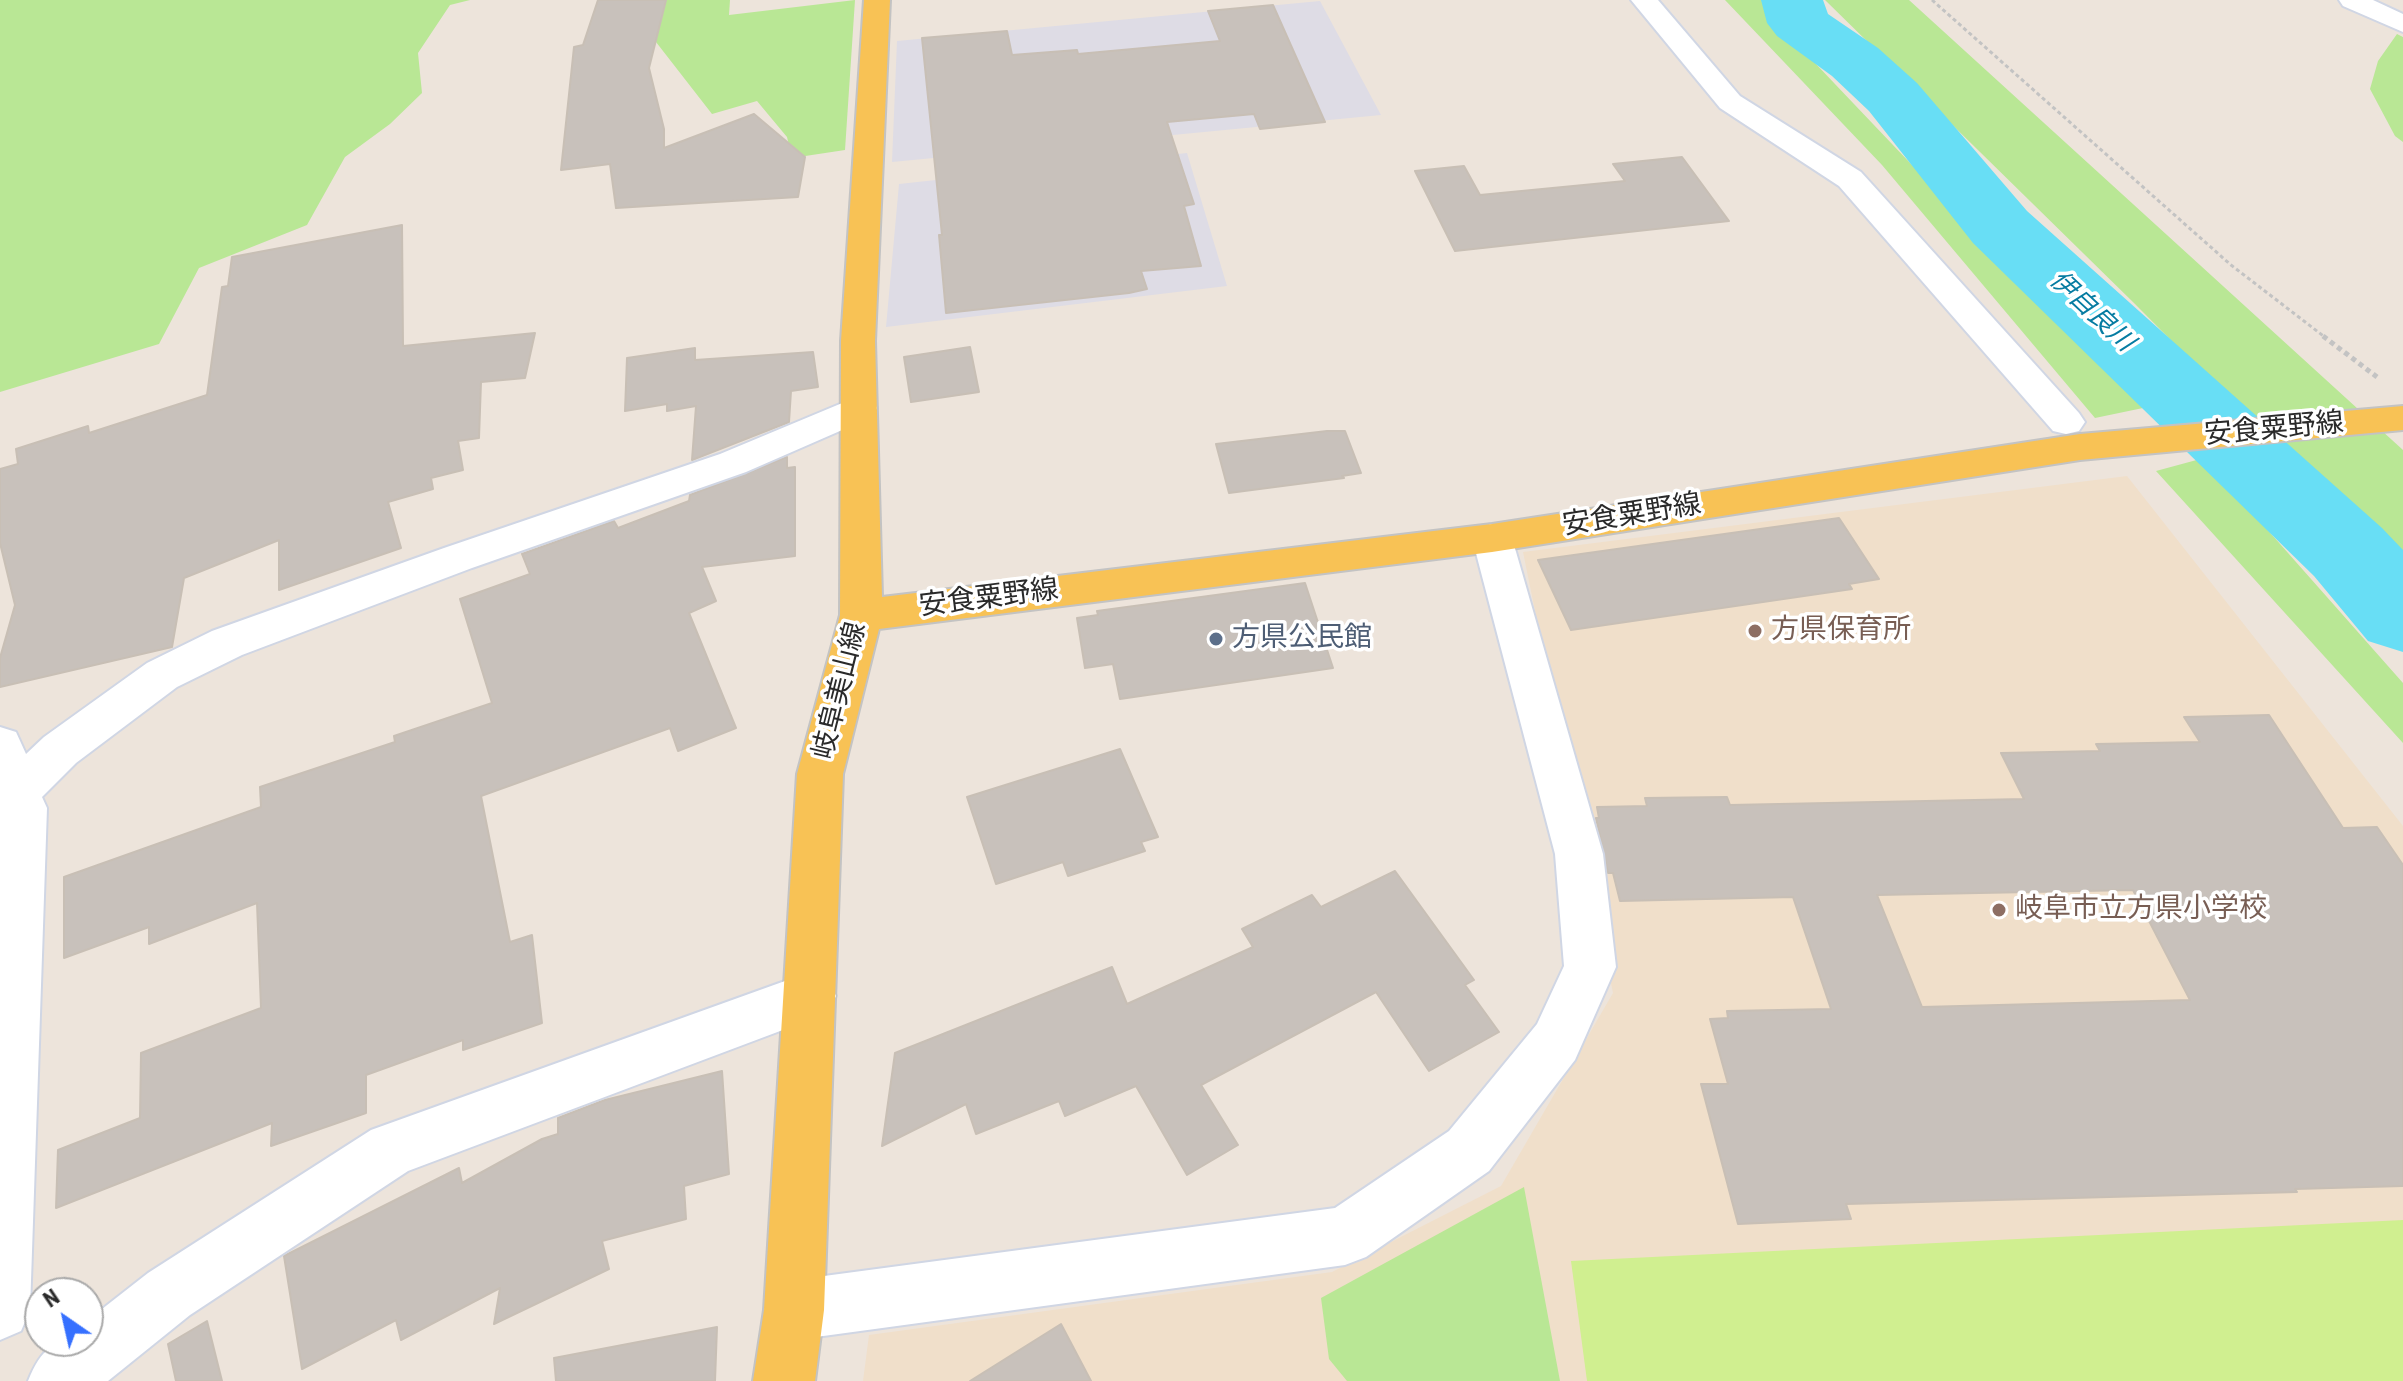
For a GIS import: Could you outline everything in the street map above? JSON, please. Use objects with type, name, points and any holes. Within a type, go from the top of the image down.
[{"type":"main road","name":"岐阜美山線","points":[[784,1381],[794,1310],[820,774],[861,615],[858,341],[877,0]]},
{"type":"main road","name":"安食粟野線","points":[[861,615],[1492,538],[2073,434],[2403,418]]},
{"type":"street","points":[[1644,0],[1730,102],[1850,179],[2073,434]]},
{"type":"street","points":[[2352,0],[2403,24]]},
{"type":"street","points":[[0,1310],[23,808],[6,779],[60,750],[162,675],[227,643],[458,558],[733,463],[859,408]]},
{"type":"street","points":[[794,1310],[1345,1236],[1469,1151],[1556,1042],[1590,967],[1579,854],[1492,538]]},
{"type":"street","points":[[59,1381],[169,1294],[391,1150],[810,996]]},
{"type":"path","points":[[1932,0],[2231,265],[2378,378]]},
{"type":"shaded area","points":[[1320,1],[1381,115],[892,162],[897,41]]},
{"type":"shaded area","points":[[1187,153],[1227,286],[886,327],[899,184]]},
{"type":"shaded area","name":"岐阜市立方県小学校","points":[[2127,476],[2403,826],[2403,1381],[863,1381],[869,1335],[1332,1272],[1501,1186],[1613,993],[1523,552]]},
{"type":"green space","points":[[0,0],[470,0],[450,5],[418,53],[422,93],[390,124],[345,157],[307,225],[199,268],[159,344],[0,392]]},
{"type":"green space","points":[[599,0],[730,0],[729,15],[855,0],[845,150],[792,158],[787,137],[757,101],[712,114],[635,15]]},
{"type":"green space","points":[[1725,0],[1765,0],[1796,43],[2143,408],[2095,418],[1882,165]]},
{"type":"green space","points":[[1825,0],[1909,0],[2403,450],[2403,574],[2135,304]]},
{"type":"green space","points":[[2397,34],[2403,37],[2403,142],[2395,136],[2370,89],[2378,61]]},
{"type":"green space","points":[[2204,458],[2403,683],[2403,743],[2156,471]]},
{"type":"green space","points":[[1524,1187],[1560,1381],[1347,1381],[1329,1359],[1321,1298]]},
{"type":"green space","points":[[2403,1220],[2403,1381],[1587,1381],[1571,1261]]},
{"type":"building","points":[[598,0],[666,0],[649,68],[664,129],[664,148],[754,114],[805,157],[798,197],[616,208],[610,164],[561,170],[574,47],[583,45]]},
{"type":"building","points":[[1273,5],[1325,122],[1260,129],[1254,114],[1167,122],[1194,204],[1184,206],[1201,266],[1141,271],[1147,289],[1129,293],[946,313],[939,235],[942,235],[922,38],[1007,31],[1012,55],[1077,50],[1078,54],[1220,41],[1208,11]]},
{"type":"building","points":[[1682,157],[1729,221],[1455,251],[1415,171],[1464,166],[1480,195],[1625,181],[1613,164]]},
{"type":"building","points":[[402,225],[403,346],[535,333],[525,378],[481,382],[479,438],[458,441],[463,470],[431,478],[433,489],[388,502],[401,548],[279,590],[279,540],[184,578],[172,647],[0,687],[0,658],[15,605],[0,543],[0,469],[18,464],[16,449],[88,426],[89,433],[207,395],[222,287],[228,286],[232,257]]},
{"type":"building","points":[[970,347],[979,392],[911,402],[904,357]]},
{"type":"building","points":[[695,348],[695,360],[813,352],[818,387],[791,391],[789,422],[692,460],[696,406],[667,411],[667,404],[625,411],[627,358]]},
{"type":"building","points":[[1345,431],[1361,473],[1229,493],[1216,444]]},
{"type":"building","points":[[787,457],[787,468],[795,467],[795,556],[702,567],[716,601],[689,613],[736,728],[678,751],[670,728],[481,796],[510,942],[532,935],[542,1023],[463,1050],[463,1040],[366,1075],[366,1113],[271,1146],[272,1123],[56,1208],[58,1150],[140,1118],[141,1053],[261,1008],[257,903],[149,944],[149,927],[64,958],[64,877],[261,807],[260,787],[395,742],[394,736],[492,703],[460,599],[530,574],[522,554],[614,521],[618,528],[689,501],[690,495]]},
{"type":"building","name":"方県保育所","points":[[1839,518],[1879,579],[1849,584],[1852,589],[1571,630],[1538,560]]},
{"type":"building","name":"方県公民館","points":[[1305,583],[1333,668],[1120,699],[1113,664],[1085,668],[1077,618],[1098,615],[1097,611]]},
{"type":"building","points":[[2269,715],[2343,828],[2377,827],[2403,865],[2403,1186],[2295,1189],[2297,1192],[1846,1204],[1851,1219],[1738,1224],[1701,1084],[1728,1084],[1710,1019],[1728,1018],[1727,1011],[1831,1009],[1793,897],[1620,901],[1613,873],[1608,873],[1596,818],[1599,818],[1597,807],[1647,806],[1645,798],[1727,797],[1730,805],[2024,799],[2001,753],[2100,751],[2096,744],[2200,742],[2184,717]],"holes":[[[2133,890],[2190,1000],[1922,1007],[1877,895]]]},
{"type":"building","points":[[1120,749],[1158,837],[1141,842],[1145,851],[1068,876],[1063,862],[996,884],[967,797]]},
{"type":"building","points":[[1395,871],[1474,980],[1465,985],[1499,1032],[1429,1071],[1376,992],[1201,1085],[1238,1145],[1187,1175],[1136,1086],[1065,1116],[1059,1101],[976,1134],[966,1104],[882,1146],[895,1053],[1112,967],[1127,1004],[1253,947],[1242,929],[1312,895],[1321,907]]},
{"type":"building","points":[[722,1071],[729,1174],[684,1186],[686,1219],[602,1241],[609,1269],[494,1324],[500,1288],[401,1340],[396,1320],[302,1369],[284,1256],[459,1168],[462,1183],[542,1139],[558,1134],[558,1118],[605,1100]]},
{"type":"building","points":[[207,1321],[222,1381],[176,1381],[168,1344]]},
{"type":"building","points":[[1061,1324],[1091,1381],[970,1381]]},
{"type":"building","points":[[717,1327],[715,1381],[556,1381],[554,1358]]},
{"type":"waterway","name":"伊自良川","points":[[1792,0],[1799,23],[1855,62],[1893,97],[2000,227],[2348,552],[2403,615]]},
{"type":"place","name":"方県保育所","points":[[1755,631]]},
{"type":"place","name":"方県公民館","points":[[1216,639]]},
{"type":"place","name":"岐阜市立方県小学校","points":[[1999,910]]}]
